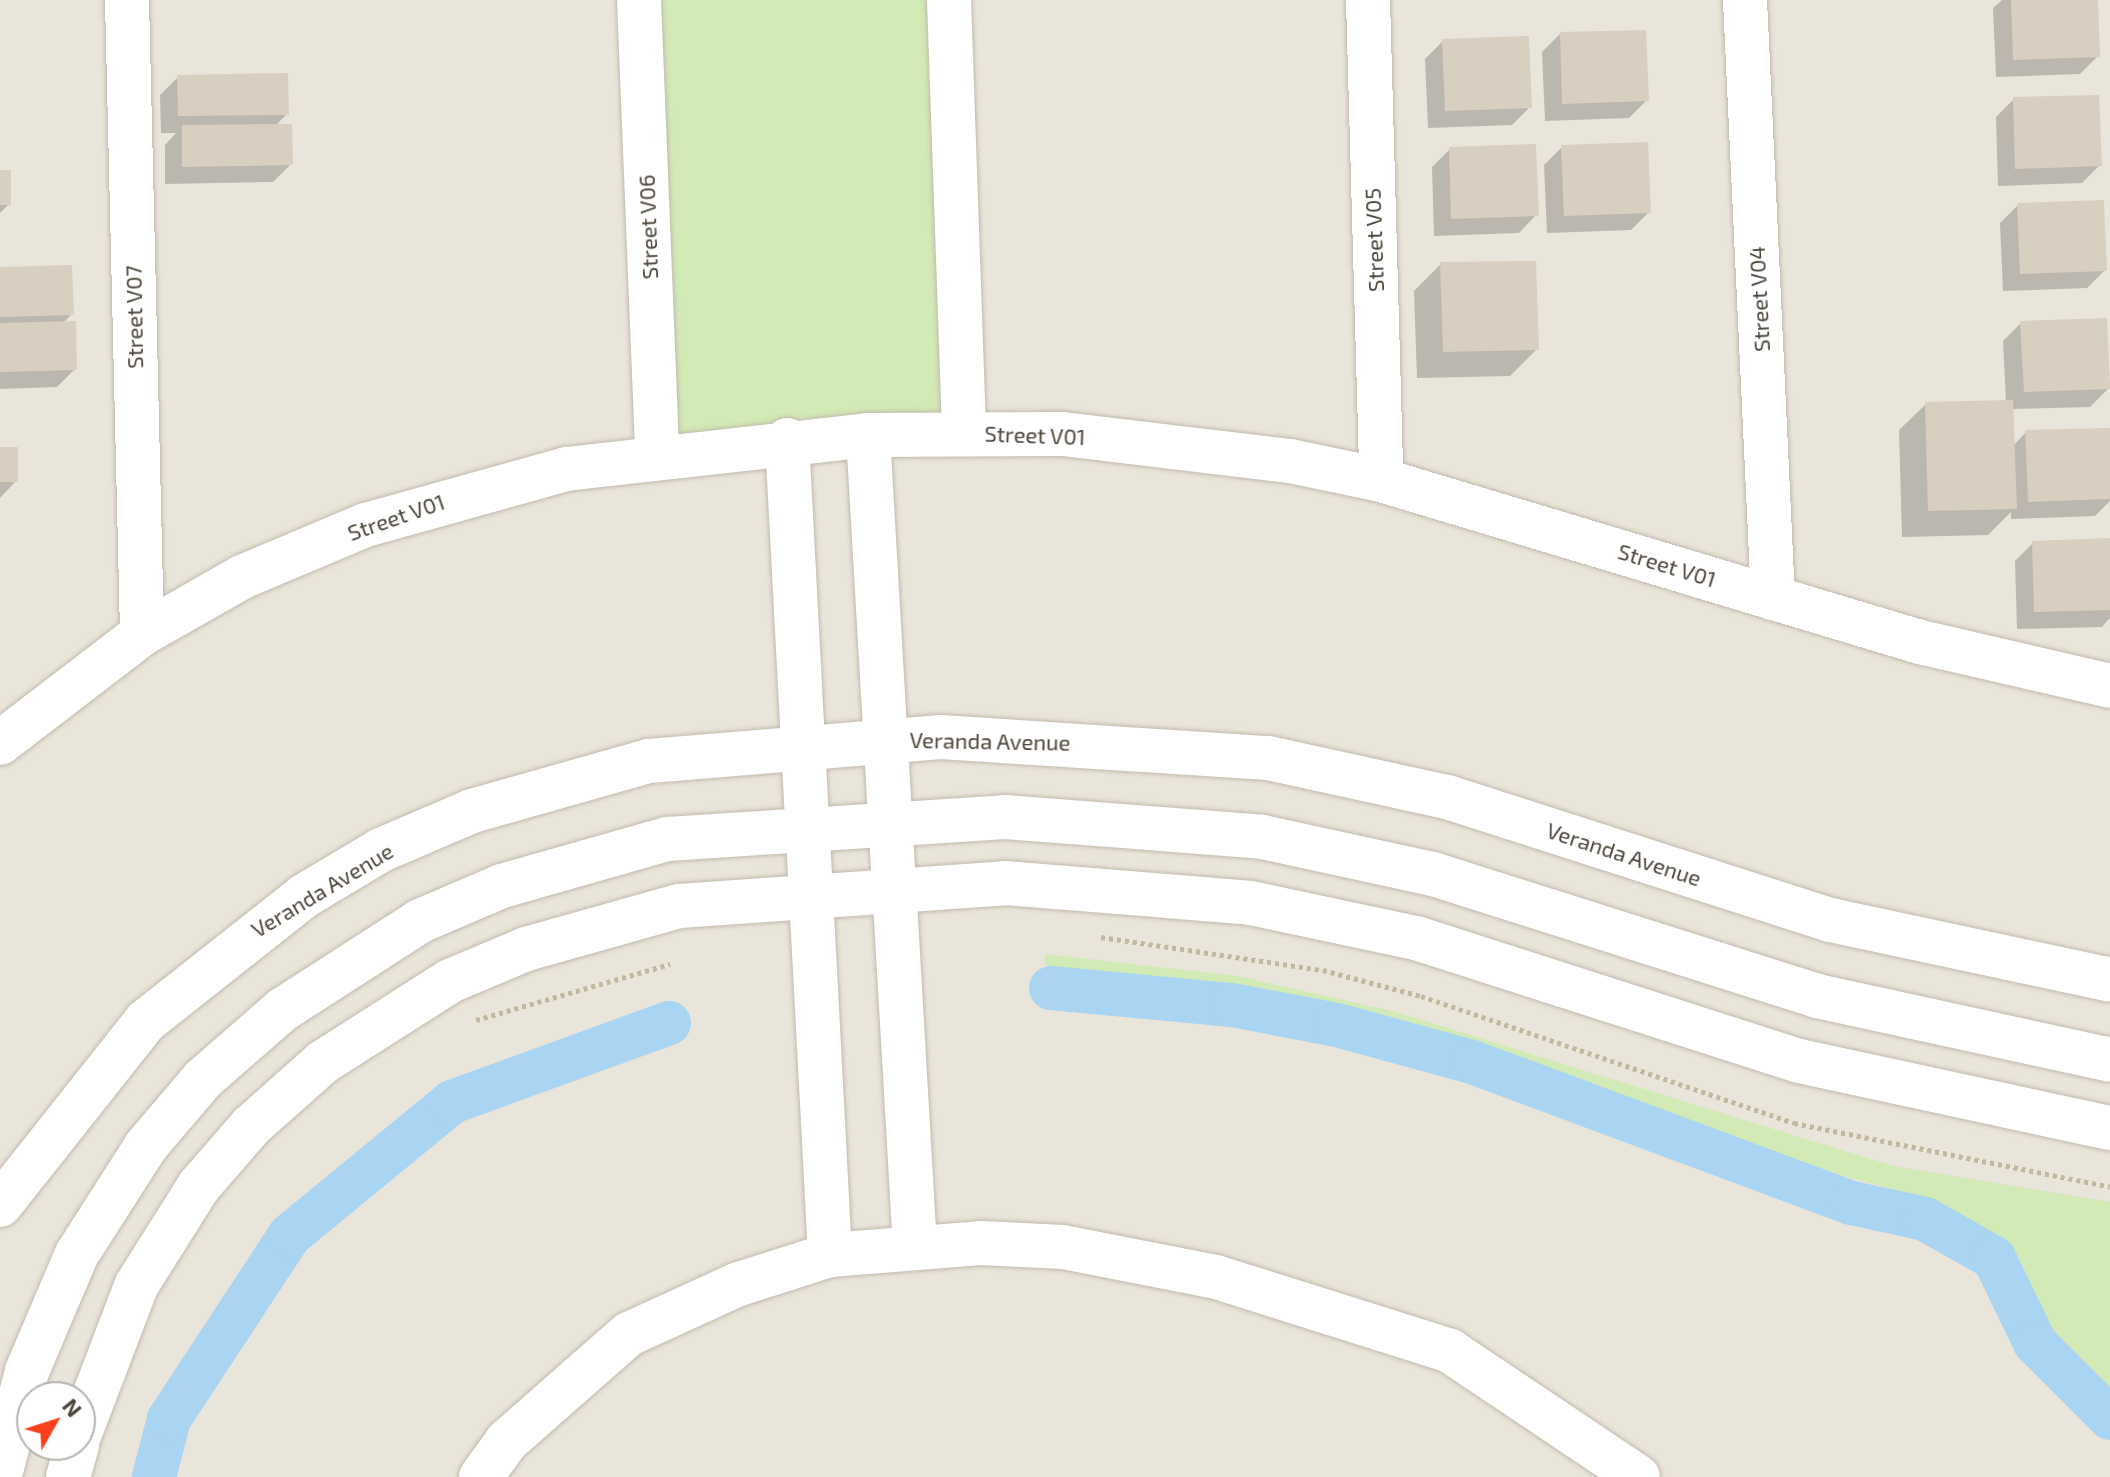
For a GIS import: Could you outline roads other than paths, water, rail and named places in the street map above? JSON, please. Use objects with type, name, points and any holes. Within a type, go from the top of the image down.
[{"type":"street","name":"Street V07","points":[[127,0],[142,634]]},
{"type":"street","name":"Street V06","points":[[639,0],[657,454]]},
{"type":"street","points":[[949,0],[964,433]]},
{"type":"street","name":"Street V05","points":[[1368,0],[1381,480]]},
{"type":"street","name":"Street V04","points":[[1745,0],[1773,598]]},
{"type":"street","name":"Street V01","points":[[0,743],[142,634],[242,577],[366,525],[566,469],[657,454],[868,435],[964,433],[1164,441],[1381,480],[1773,598],[2110,686]]},
{"type":"street","points":[[868,435],[915,1248]]},
{"type":"street","points":[[787,440],[830,1255]]},
{"type":"street","name":"Veranda Avenue","points":[[0,1205],[146,1021],[232,946],[381,850],[472,811],[649,761],[803,745],[1002,737],[1268,758],[1447,797],[1831,920],[2110,980]]},
{"type":"street","points":[[0,1475],[27,1371],[77,1254],[146,1146],[203,1079],[282,1010],[420,921],[502,886],[667,839],[807,825],[1005,817],[1262,837],[1433,874],[1817,996],[2110,1060]]},
{"type":"street","points":[[96,1391],[136,1286],[199,1186],[251,1126],[323,1062],[450,981],[526,949],[679,906],[894,886],[1005,883],[1251,903],[1416,938],[1799,1061],[2110,1128]]},
{"type":"street","points":[[481,1477],[507,1441],[629,1334],[736,1285],[830,1255],[915,1248],[1063,1247],[1216,1277],[1450,1351],[1638,1477]]},
{"type":"waterway","points":[[1051,988],[1232,1005],[1337,1025],[1472,1062],[1852,1203],[1925,1219],[1994,1258],[2035,1343],[2110,1418]]},
{"type":"waterway","points":[[154,1477],[169,1419],[290,1235],[452,1102],[669,1023]]}]
